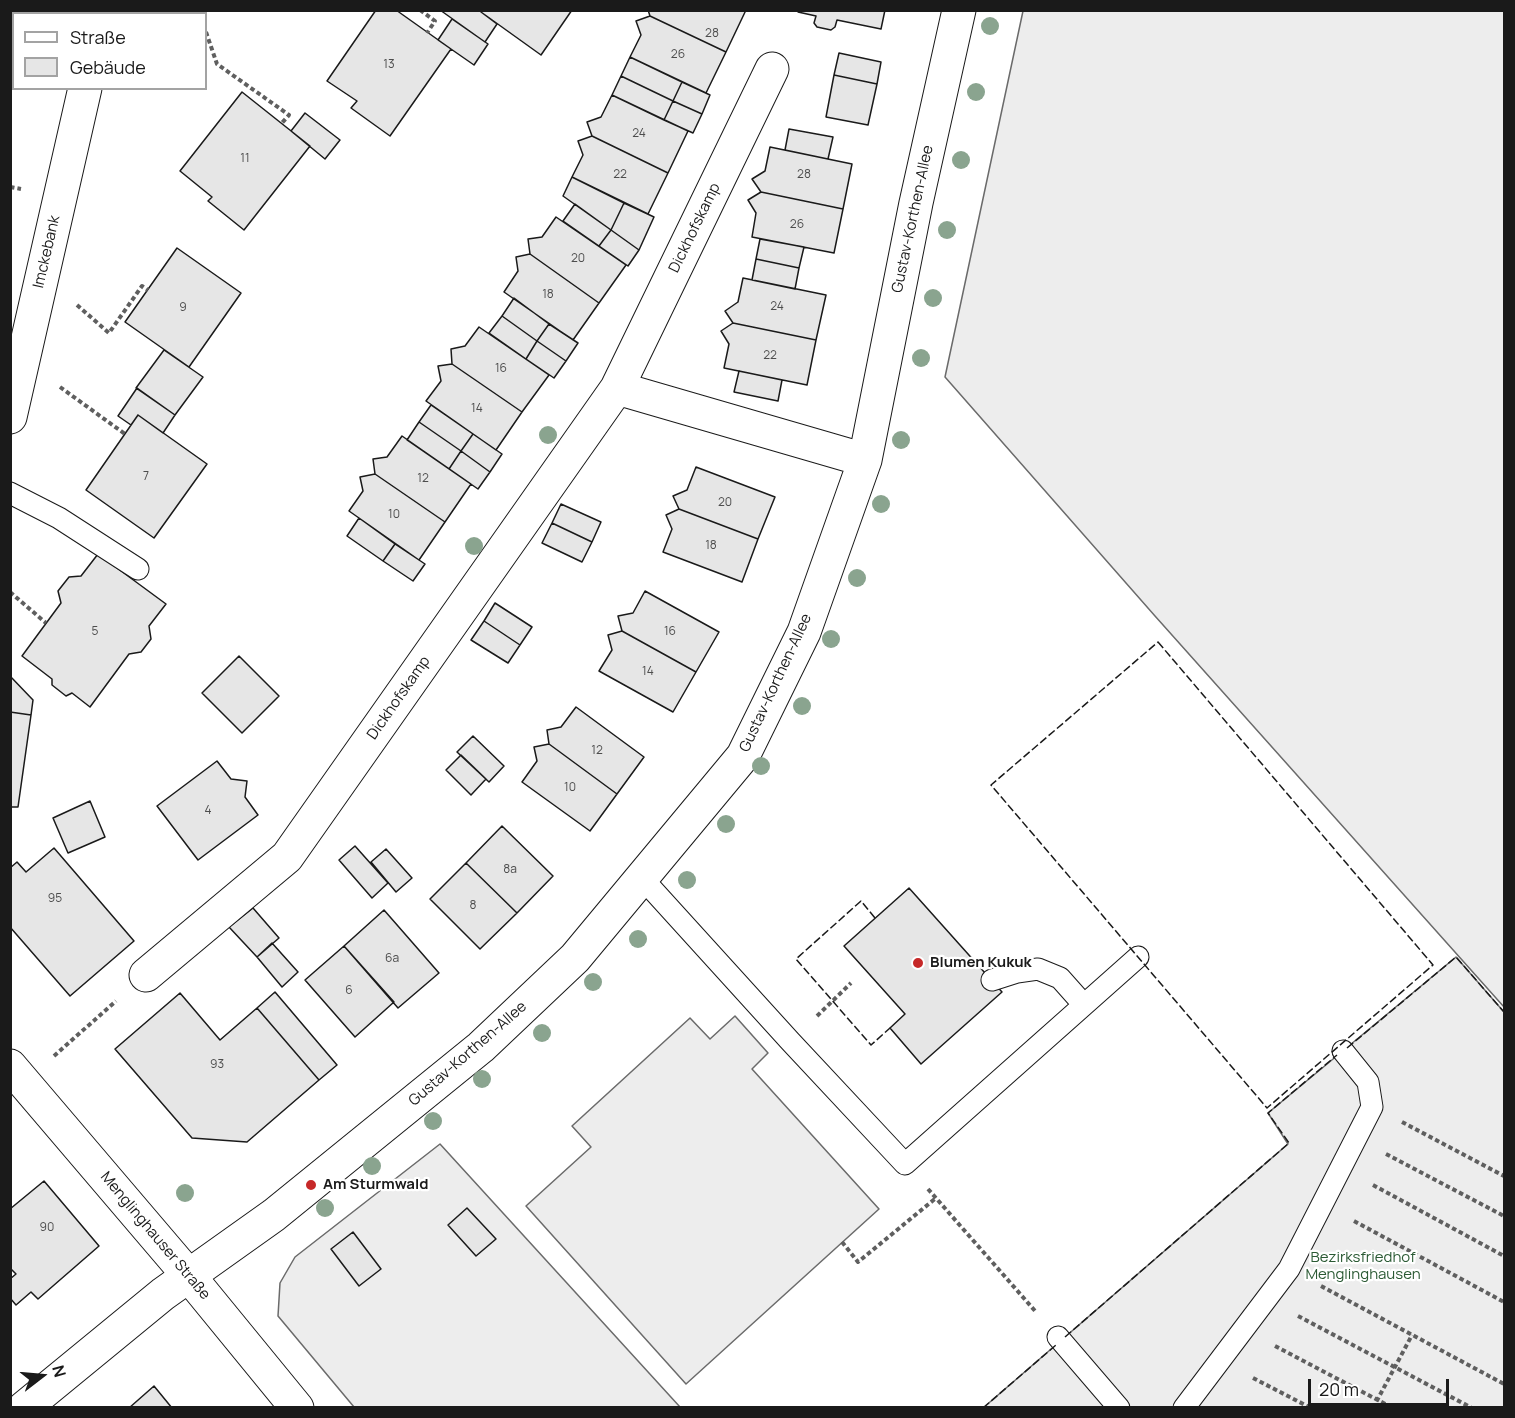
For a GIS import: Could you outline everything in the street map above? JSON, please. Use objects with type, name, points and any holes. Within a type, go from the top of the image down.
[{"type":"street","name":"Gustav-Korthen-Allee","points":[[189,1276],[274,1215],[481,1047],[575,958],[743,756],[804,632],[864,459],[958,10]]},
{"type":"street","name":"Dickhofskamp","points":[[146,975],[286,857],[617,388],[772,69]]},
{"type":"street","name":"Imckebank","points":[[10,417],[85,90]]},
{"type":"street","points":[[617,388],[864,459]]},
{"type":"street","name":"Menglinghauser Straße","points":[[17,1074],[297,1407]]},
{"type":"street","points":[[24,1407],[153,1302],[189,1276]]},
{"type":"lane","points":[[10,494],[59,518],[138,569]]},
{"type":"lane","points":[[642,878],[905,1164],[1138,957]]},
{"type":"lane","points":[[992,980],[1017,972],[1038,969],[1060,978],[1084,1005]]},
{"type":"lane","points":[[1184,1407],[1289,1269],[1372,1107],[1368,1082],[1343,1051]]},
{"type":"lane","points":[[1058,1337],[1119,1407]]},
{"type":"path","points":[[420,10],[435,21],[427,33]]},
{"type":"path","points":[[207,35],[217,64],[289,115],[281,124]]},
{"type":"path","points":[[43,274],[109,333],[142,285],[148,290]]},
{"type":"path","points":[[23,360],[125,434]]},
{"type":"path","points":[[10,592],[46,623]]},
{"type":"path","points":[[17,1074],[146,975]]},
{"type":"path","points":[[790,1041],[850,983]]},
{"type":"path","points":[[1372,1107],[1504,1176]]},
{"type":"path","points":[[1356,1138],[1504,1216]]},
{"type":"path","points":[[905,1164],[1058,1337]]},
{"type":"path","points":[[1340,1167],[1504,1256]]},
{"type":"path","points":[[842,1242],[858,1262],[936,1198]]},
{"type":"path","points":[[1322,1203],[1504,1302]]},
{"type":"path","points":[[1289,1269],[1504,1384]]},
{"type":"path","points":[[1266,1300],[1473,1407]]},
{"type":"path","points":[[1243,1329],[1393,1407]]},
{"type":"path","points":[[1373,1407],[1412,1335]]},
{"type":"path","points":[[1219,1360],[1311,1407]]},
{"type":"shaded area","points":[[1023,11],[1504,11],[1504,1007],[945,377]]},
{"type":"shaded area","name":"Bezirksfriedhof Menglinghausen","points":[[1456,957],[1504,1012],[1504,1407],[983,1408],[1288,1144],[1268,1113]]},
{"type":"shaded area","points":[[735,1016],[768,1053],[752,1069],[879,1209],[686,1384],[526,1206],[591,1147],[572,1126],[690,1018],[710,1039]]},
{"type":"shaded area","points":[[440,1144],[680,1407],[354,1407],[278,1316],[280,1283],[295,1257]]},
{"type":"building","points":[[376,10],[396,10],[451,49],[390,136],[351,108],[357,101],[327,81]]},
{"type":"building","points":[[440,10],[482,10],[481,12],[497,24],[485,42]]},
{"type":"building","points":[[482,10],[572,10],[541,55],[481,12]]},
{"type":"building","points":[[648,10],[746,10],[726,52],[650,16]]},
{"type":"building","points":[[799,10],[885,10],[881,29],[837,20],[835,27],[831,30],[817,27],[814,23],[816,16],[798,12]]},
{"type":"building","points":[[650,16],[726,52],[706,93],[630,57],[641,35],[636,21]]},
{"type":"building","points":[[452,19],[488,44],[474,65],[438,40]]},
{"type":"building","points":[[839,53],[881,62],[877,84],[834,75]]},
{"type":"building","points":[[630,57],[682,82],[673,101],[621,76]]},
{"type":"building","points":[[834,75],[877,84],[868,125],[826,117]]},
{"type":"building","points":[[621,76],[673,101],[664,120],[612,95]]},
{"type":"building","points":[[682,82],[710,95],[702,114],[673,101]]},
{"type":"building","points":[[242,92],[310,146],[244,230],[208,201],[212,197],[180,171]]},
{"type":"building","points":[[612,95],[688,131],[668,173],[592,136],[587,122],[601,117]]},
{"type":"building","points":[[673,101],[702,114],[693,133],[664,120]]},
{"type":"building","points":[[305,113],[340,140],[325,159],[291,131]]},
{"type":"building","points":[[789,129],[833,137],[828,159],[785,150]]},
{"type":"building","points":[[592,136],[668,173],[648,214],[572,177],[583,155],[578,141]]},
{"type":"building","points":[[770,147],[852,164],[843,209],[761,192],[752,179],[765,171]]},
{"type":"building","points":[[572,177],[624,203],[611,230],[563,196]]},
{"type":"building","points":[[761,192],[843,209],[834,253],[752,237],[756,213],[748,200]]},
{"type":"building","points":[[624,203],[654,217],[639,250],[611,230]]},
{"type":"building","points":[[575,204],[611,230],[599,246],[563,221]]},
{"type":"building","points":[[556,217],[626,265],[599,303],[530,254],[528,239],[542,237]]},
{"type":"building","points":[[611,230],[639,250],[628,266],[599,246]]},
{"type":"building","points":[[760,239],[804,247],[799,268],[756,259]]},
{"type":"building","points":[[177,248],[241,293],[189,367],[125,322]]},
{"type":"building","points":[[530,254],[599,303],[573,340],[504,292],[518,271],[516,257]]},
{"type":"building","points":[[756,259],[799,268],[795,289],[752,280]]},
{"type":"building","points":[[743,278],[826,295],[816,340],[733,323],[725,311],[738,302]]},
{"type":"building","points":[[514,298],[549,324],[537,341],[502,316]]},
{"type":"building","points":[[502,316],[537,341],[526,359],[489,333]]},
{"type":"building","points":[[733,323],[816,340],[807,385],[724,368],[729,344],[721,331]]},
{"type":"building","points":[[549,324],[578,343],[566,361],[537,341]]},
{"type":"building","points":[[479,327],[549,375],[522,412],[452,364],[451,349],[465,346]]},
{"type":"building","points":[[537,341],[566,361],[554,378],[526,359]]},
{"type":"building","points":[[164,350],[203,377],[175,415],[136,388]]},
{"type":"building","points":[[452,364],[522,412],[496,450],[426,401],[441,381],[438,366]]},
{"type":"building","points":[[739,371],[782,380],[778,401],[734,392]]},
{"type":"building","points":[[137,388],[175,415],[163,433],[138,415],[131,425],[118,416]]},
{"type":"building","points":[[431,405],[473,434],[461,451],[419,422]]},
{"type":"building","points":[[138,415],[207,464],[154,538],[86,490]]},
{"type":"building","points":[[419,422],[461,451],[449,469],[407,440]]},
{"type":"building","points":[[473,434],[502,454],[490,472],[461,451]]},
{"type":"building","points":[[402,436],[471,484],[445,522],[375,474],[373,459],[387,457]]},
{"type":"building","points":[[461,451],[490,472],[478,489],[449,469]]},
{"type":"building","points":[[696,467],[775,497],[758,539],[679,509],[673,496],[687,490]]},
{"type":"building","points":[[375,474],[445,522],[419,560],[349,511],[363,491],[360,477]]},
{"type":"building","points":[[561,504],[601,522],[592,542],[552,523]]},
{"type":"building","points":[[679,509],[758,539],[742,582],[663,552],[672,529],[666,515]]},
{"type":"building","points":[[359,518],[395,544],[383,561],[347,536]]},
{"type":"building","points":[[552,523],[592,542],[582,562],[542,543]]},
{"type":"building","points":[[395,544],[425,564],[413,581],[383,561]]},
{"type":"building","points":[[98,554],[166,604],[149,626],[151,639],[141,652],[129,654],[90,707],[72,693],[66,696],[52,685],[52,679],[22,656],[61,603],[58,591],[69,577],[81,576]]},
{"type":"building","points":[[645,591],[719,632],[696,672],[622,631],[618,616],[633,613]]},
{"type":"building","points":[[495,603],[532,627],[520,645],[484,621]]},
{"type":"building","points":[[484,621],[520,645],[508,663],[471,640]]},
{"type":"building","points":[[622,631],[696,672],[673,712],[599,671],[612,650],[608,635]]},
{"type":"building","points":[[239,656],[279,696],[242,733],[202,693]]},
{"type":"building","points":[[10,676],[33,700],[31,715],[10,712]]},
{"type":"building","points":[[576,707],[644,757],[617,794],[549,744],[547,730],[561,727]]},
{"type":"building","points":[[10,712],[31,715],[18,807],[10,807]]},
{"type":"building","points":[[473,736],[504,766],[489,782],[457,752]]},
{"type":"building","points":[[549,744],[617,794],[590,831],[522,782],[537,761],[534,747]]},
{"type":"building","points":[[461,755],[486,779],[471,795],[446,770]]},
{"type":"building","points":[[217,761],[231,779],[247,781],[245,797],[258,815],[198,860],[157,806]]},
{"type":"building","points":[[90,801],[105,837],[68,853],[53,818]]},
{"type":"building","points":[[502,826],[553,876],[517,913],[466,863]]},
{"type":"building","points":[[355,846],[388,883],[372,898],[339,860]]},
{"type":"building","points":[[54,848],[134,941],[70,996],[10,927],[10,868],[17,862],[26,872]]},
{"type":"building","points":[[386,849],[412,878],[396,892],[371,862]]},
{"type":"building","points":[[466,863],[517,913],[480,949],[430,899]]},
{"type":"building","name":"Blumen Kukuk","points":[[909,888],[1002,992],[921,1064],[890,1028],[905,1014],[844,946]]},
{"type":"building","points":[[253,908],[279,938],[257,957],[229,927]]},
{"type":"building","points":[[384,910],[439,973],[398,1008],[344,946]]},
{"type":"building","points":[[272,943],[298,972],[282,987],[257,957]]},
{"type":"building","points":[[344,946],[394,1002],[355,1037],[305,980]]},
{"type":"building","points":[[275,992],[337,1065],[319,1080],[257,1008]]},
{"type":"building","points":[[180,993],[220,1040],[257,1008],[319,1080],[247,1142],[192,1138],[115,1049]]},
{"type":"building","points":[[44,1181],[99,1246],[38,1299],[31,1292],[16,1305],[10,1298],[10,1279],[16,1274],[10,1268],[10,1209]]},
{"type":"building","points":[[467,1208],[496,1239],[476,1256],[448,1225]]},
{"type":"building","points":[[353,1232],[381,1269],[359,1286],[331,1249]]},
{"type":"building","points":[[154,1386],[172,1408],[129,1408]]},
{"type":"fence","points":[[1158,642],[1433,965],[1267,1108],[991,785],[1158,642]]},
{"type":"fence","points":[[875,918],[861,901],[796,959],[871,1045],[890,1028]]},
{"type":"fence","points":[[1347,1048],[1456,957],[1504,1012]]},
{"type":"fence","points":[[1065,1337],[1289,1143],[1268,1113],[1337,1055]]},
{"type":"fence","points":[[983,1408],[1056,1345]]},
{"type":"place","name":"Blumen Kukuk","points":[[918,963]]},
{"type":"place","name":"Am Sturmwald","points":[[311,1185]]}]
